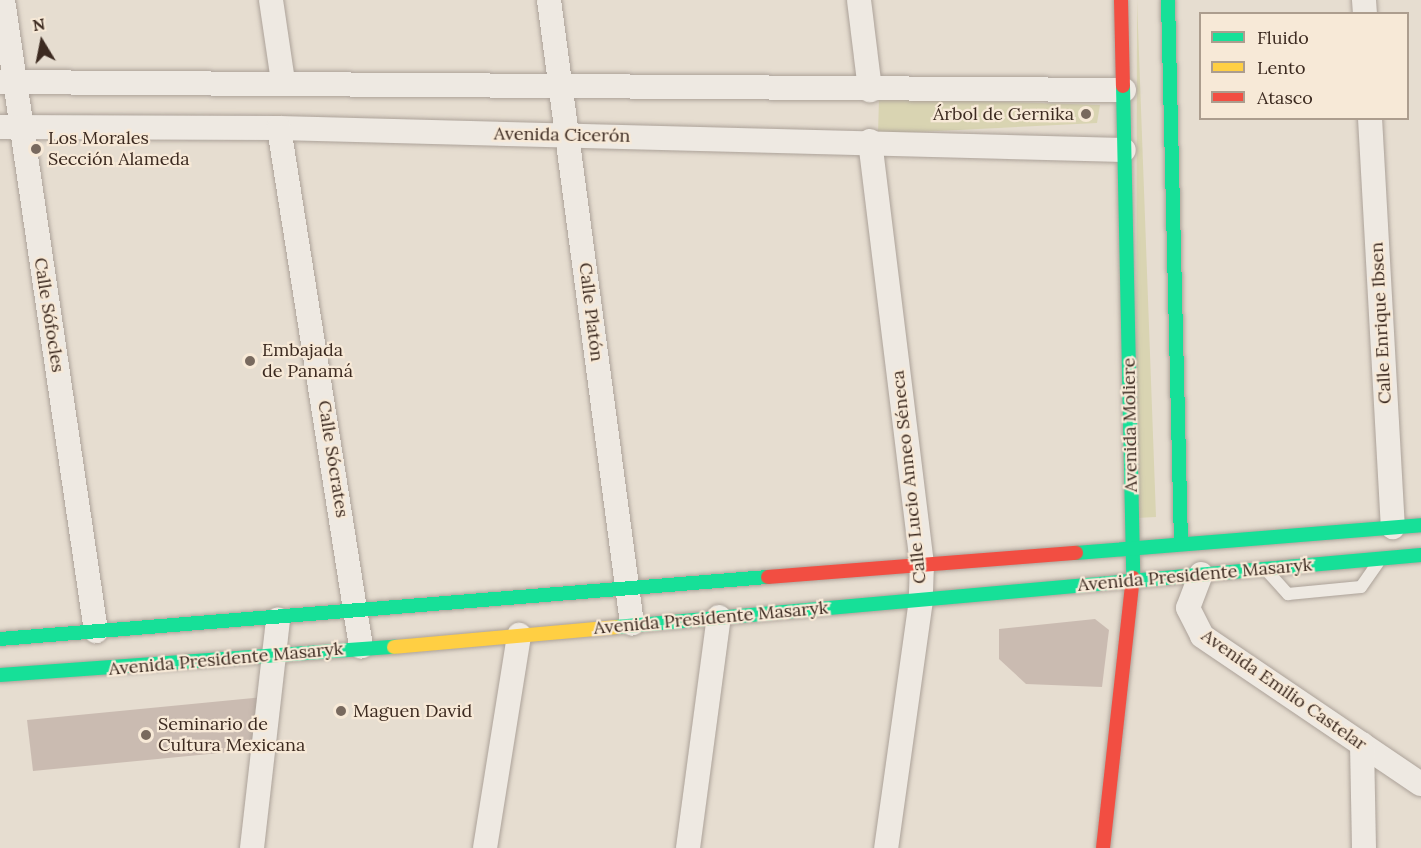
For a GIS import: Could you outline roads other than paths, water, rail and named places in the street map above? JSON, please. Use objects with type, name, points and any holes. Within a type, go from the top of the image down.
[{"type":"street","name":"Calle Sófocles","points":[[3,0],[11,128],[96,631]]},
{"type":"street","points":[[271,0],[283,81]]},
{"type":"street","name":"Calle Platón","points":[[549,0],[632,624]]},
{"type":"street","points":[[858,0],[870,90]]},
{"type":"street","name":"Avenida Moliere","points":[[1103,848],[1133,580],[1124,90],[1120,0]]},
{"type":"street","points":[[1168,0],[1180,544]]},
{"type":"street","points":[[7,82],[283,81],[560,83],[870,90],[1124,90]]},
{"type":"street","name":"Calle Enrique Ibsen","points":[[1370,120],[1393,527]]},
{"type":"street","name":"Avenida Cicerón","points":[[11,128],[279,128],[870,141],[1124,150]]},
{"type":"street","name":"Calle Sócrates","points":[[279,128],[358,611],[361,648]]},
{"type":"street","name":"Calle Lucio Anneo Séneca","points":[[870,141],[921,564],[921,600],[886,848]]},
{"type":"street","name":"Avenida Presidente Masaryk","points":[[0,639],[278,619],[626,586],[1421,525]]},
{"type":"street","name":"Avenida Presidente Masaryk","points":[[0,675],[277,657],[1421,555]]},
{"type":"street","name":"Avenida Emilio Castelar","points":[[1201,574],[1188,608],[1202,636],[1421,784]]},
{"type":"street","points":[[688,848],[719,617]]},
{"type":"street","points":[[252,848],[277,657],[278,619]]},
{"type":"street","points":[[485,848],[519,634]]},
{"type":"street","points":[[1362,744],[1364,848]]},
{"type":"lane","points":[[1266,568],[1288,594],[1361,587],[1382,559]]},
{"type":"lane","points":[[140,680],[199,675],[227,660]]},
{"type":"lane","points":[[36,673],[56,688]]},
{"type":"place","name":"Árbol de Gernika","points":[[1086,114]]},
{"type":"place","name":"Los Morales Sección Alameda","points":[[36,149]]},
{"type":"place","name":"Embajada de Panamá","points":[[250,361]]},
{"type":"place","name":"Maguen David","points":[[341,711]]},
{"type":"place","name":"Seminario de Cultura Mexicana","points":[[146,735]]}]
